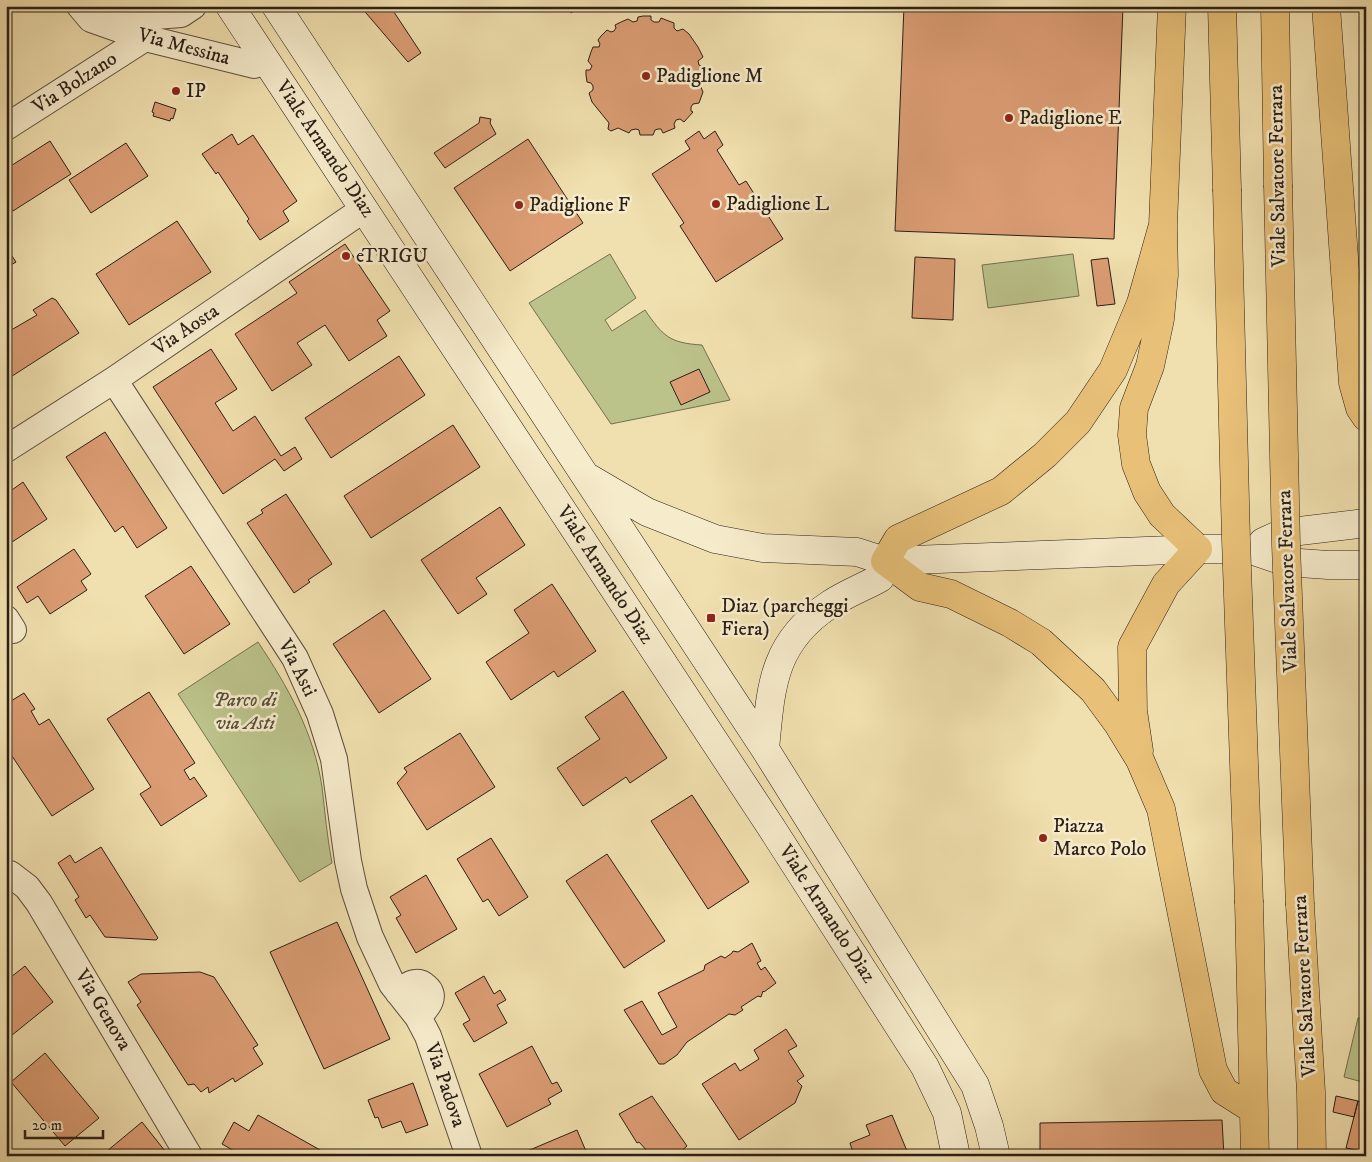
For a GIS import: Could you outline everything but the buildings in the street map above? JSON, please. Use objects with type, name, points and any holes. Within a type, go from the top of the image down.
[{"type":"highway","points":[[1140,760],[1133,711],[1132,648],[1166,584],[1198,549],[1162,516],[1147,492],[1136,464],[1132,435],[1134,408],[1150,366],[1160,318],[1164,275],[1163,225],[1172,6]]},
{"type":"highway","points":[[1222,6],[1255,1156]]},
{"type":"highway","name":"Viale Salvatore Ferrara","points":[[1275,6],[1286,545],[1300,905],[1311,1092],[1312,1156]]},
{"type":"highway","points":[[1326,6],[1353,383],[1360,408],[1366,417]]},
{"type":"highway","points":[[1163,225],[1141,303],[1113,370],[1078,422],[1045,455],[1001,491],[898,539],[885,561],[920,587],[951,594],[1010,623],[1042,642],[1093,690],[1118,724],[1140,760],[1160,809],[1213,1070],[1224,1090],[1254,1110]]},
{"type":"main road","name":"Viale Armando Diaz","points":[[230,6],[771,827],[925,1067],[947,1113],[956,1156]]},
{"type":"main road","name":"Viale Armando Diaz","points":[[276,6],[765,749],[975,1086],[989,1126],[996,1156]]},
{"type":"main road","points":[[586,476],[647,512],[715,539],[763,548],[857,552],[885,561],[1248,548],[1286,562],[1328,566],[1366,565]]},
{"type":"main road","points":[[1248,548],[1283,532],[1366,523]]},
{"type":"main road","points":[[765,749],[770,697],[780,658],[800,628],[829,604],[880,578],[885,561]]},
{"type":"street","name":"Via Messina","points":[[80,6],[91,19],[144,38],[254,65],[266,61]]},
{"type":"street","name":"Via Messina","points":[[114,6],[155,16],[181,14],[193,6]]},
{"type":"street","name":"Via Bolzano","points":[[6,128],[144,38]]},
{"type":"street","name":"Via Aosta","points":[[6,449],[114,380],[364,209]]},
{"type":"street","name":"Via Asti","points":[[114,380],[295,658],[320,714],[334,759],[348,861],[354,890],[376,953],[398,992]]},
{"type":"street","name":"Via Genova","points":[[6,874],[10,874],[27,887],[39,903],[189,1156]]},
{"type":"street","name":"Via Padova","points":[[398,992],[418,1017],[428,1036],[469,1156]]},
{"type":"green space","points":[[610,254],[636,298],[605,320],[612,331],[645,310],[662,332],[674,340],[702,345],[730,400],[611,424],[529,303]]},
{"type":"green space","points":[[1073,254],[1079,296],[988,308],[982,265]]},
{"type":"green space","name":"Parco di via Asti","points":[[258,642],[280,676],[306,729],[313,748],[322,787],[332,863],[300,882],[178,694]]},
{"type":"green space","points":[[1358,1018],[1366,1019],[1366,1083],[1344,1077]]},
{"type":"place","name":"Padiglione M","points":[[646,76]]},
{"type":"place","name":"IP","points":[[176,91]]},
{"type":"place","name":"Padiglione E","points":[[1009,118]]},
{"type":"place","name":"Padiglione L","points":[[716,204]]},
{"type":"place","name":"Padiglione F","points":[[519,205]]},
{"type":"place","name":"eTRIGU","points":[[346,256]]},
{"type":"place","name":"Diaz (parcheggi Fiera)","points":[[711,618]]},
{"type":"place","name":"Piazza Marco Polo","points":[[1043,838]]}]
